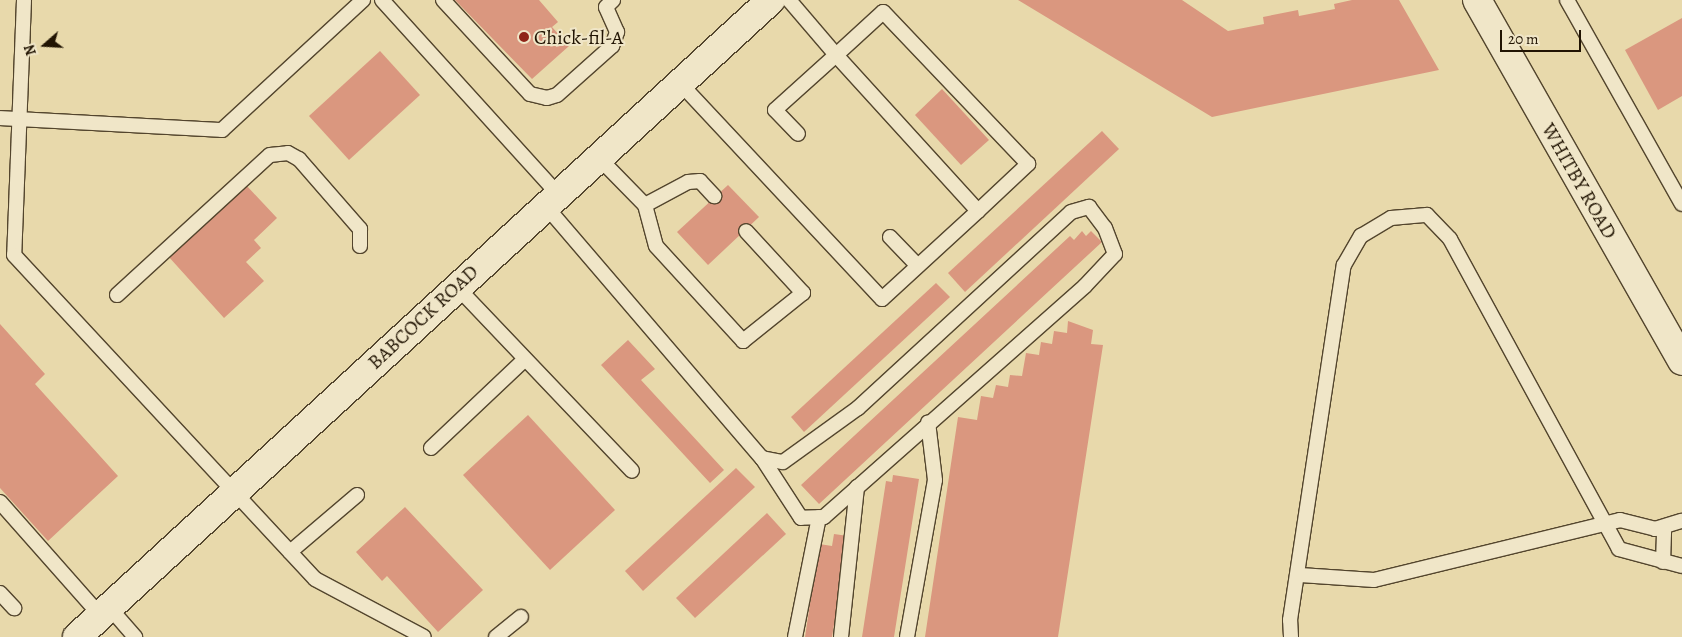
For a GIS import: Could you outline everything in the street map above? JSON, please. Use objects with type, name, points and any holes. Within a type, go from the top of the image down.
[{"type":"main road","name":"BABCOCK ROAD","points":[[77,637],[550,199],[771,0]]},
{"type":"main road","name":"WHITBY ROAD","points":[[1477,0],[1682,361]]},
{"type":"lane","points":[[24,0],[14,255],[315,579],[424,637]]},
{"type":"lane","points":[[0,118],[222,130],[363,0]]},
{"type":"lane","points":[[382,0],[550,199],[762,458],[802,518],[819,518],[857,487],[928,422],[1086,286],[1115,254],[1105,228],[1089,207],[1071,212],[858,408],[783,462],[762,458]]},
{"type":"lane","points":[[443,0],[530,94],[547,98],[557,95],[612,46],[617,32],[610,3]]},
{"type":"lane","points":[[789,0],[836,55],[978,211]]},
{"type":"lane","points":[[1567,0],[1682,204]]},
{"type":"lane","points":[[679,82],[882,299],[1028,164],[883,12],[775,110],[798,134]]},
{"type":"lane","points":[[117,295],[270,155],[288,153],[299,159],[360,229],[360,246]]},
{"type":"lane","points":[[597,156],[645,205],[656,246],[743,341],[802,293],[746,231]]},
{"type":"lane","points":[[645,205],[688,182],[700,181],[714,196]]},
{"type":"lane","points":[[1291,637],[1290,620],[1300,575],[1344,265],[1361,236],[1391,218],[1427,215],[1450,238],[1602,525],[1618,549],[1682,566]]},
{"type":"lane","points":[[890,237],[918,266]]},
{"type":"lane","points":[[456,286],[632,471]]},
{"type":"lane","points":[[431,448],[525,359]]},
{"type":"lane","points":[[907,637],[935,480],[928,422]]},
{"type":"lane","points":[[841,637],[857,487]]},
{"type":"lane","points":[[290,552],[357,495]]},
{"type":"lane","points":[[0,502],[104,611],[134,637]]},
{"type":"lane","points":[[795,637],[819,518]]},
{"type":"lane","points":[[1300,575],[1374,580],[1620,520],[1664,529],[1682,521]]},
{"type":"lane","points":[[1663,562],[1664,529]]},
{"type":"lane","points":[[0,593],[14,608]]},
{"type":"lane","points":[[496,637],[521,617]]},
{"type":"building","name":"Chick-fil-A","points":[[455,0],[539,0],[558,22],[552,27],[569,46],[532,79]]},
{"type":"building","points":[[1018,0],[1182,0],[1228,31],[1264,24],[1263,17],[1298,10],[1299,16],[1335,9],[1334,4],[1352,0],[1399,0],[1439,70],[1212,117]]},
{"type":"building","points":[[1682,18],[1682,96],[1658,110],[1625,50]]},
{"type":"building","points":[[380,51],[420,95],[349,160],[309,116]]},
{"type":"building","points":[[942,89],[989,140],[961,165],[915,115]]},
{"type":"building","points":[[1102,131],[1119,149],[965,292],[948,273]]},
{"type":"building","points":[[246,185],[277,218],[254,240],[261,248],[246,262],[264,281],[224,318],[168,256]]},
{"type":"building","points":[[728,185],[759,217],[708,265],[677,232]]},
{"type":"building","points":[[1082,231],[1086,236],[1091,231],[1102,242],[819,504],[801,485],[1070,236],[1074,240]]},
{"type":"building","points":[[936,283],[950,297],[804,432],[791,417]]},
{"type":"building","points":[[1068,321],[1093,330],[1091,344],[1103,345],[1058,637],[925,637],[958,417],[977,420],[981,396],[993,398],[996,385],[1008,387],[1010,375],[1022,376],[1026,353],[1039,355],[1041,342],[1052,344],[1054,331],[1067,333]]},
{"type":"building","points":[[0,324],[45,374],[35,384],[118,476],[48,541],[0,488]]},
{"type":"building","points":[[628,340],[655,369],[641,380],[724,470],[710,483],[601,365]]},
{"type":"building","points":[[528,415],[615,510],[550,570],[463,475]]},
{"type":"building","points":[[736,468],[755,487],[643,591],[625,571]]},
{"type":"building","points":[[893,475],[919,479],[894,637],[862,637],[886,481],[892,482]]},
{"type":"building","points":[[405,507],[483,590],[438,632],[387,576],[382,581],[356,552]]},
{"type":"building","points":[[767,513],[786,534],[695,618],[676,598]]},
{"type":"building","points":[[834,534],[848,536],[832,637],[805,637],[819,544],[832,546]]},
{"type":"place","name":"Chick-fil-A","points":[[524,37]]}]
